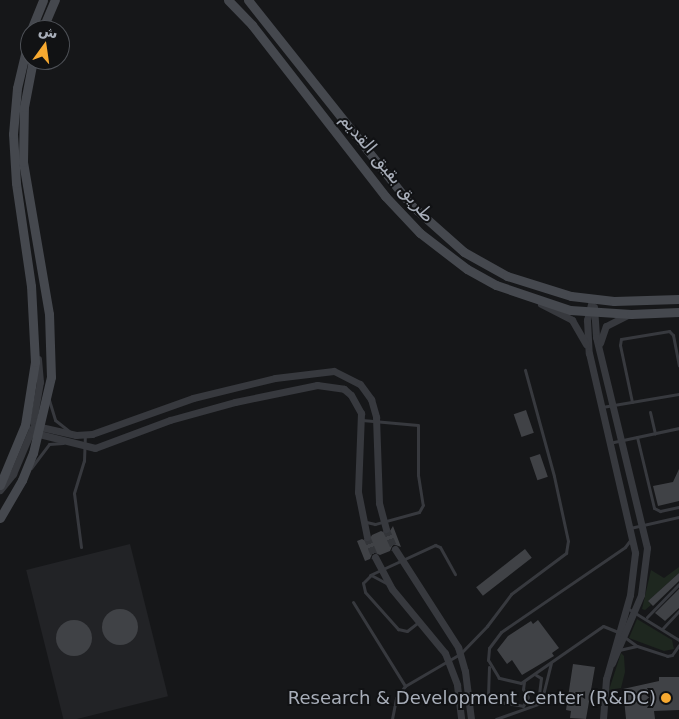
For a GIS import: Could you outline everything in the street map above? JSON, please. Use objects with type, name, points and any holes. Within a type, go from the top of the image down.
[{"type":"main road","points":[[35,20],[43,0]]},
{"type":"main road","points":[[46,20],[55,0]]},
{"type":"main road","name":"طريق بقيق القديم","points":[[228,0],[252,25],[385,196],[420,233],[467,269],[524,296],[592,313],[679,312]]},
{"type":"main road","name":"طريق بقيق القديم","points":[[248,0],[410,204],[444,236],[507,276],[549,290],[592,300],[679,298]]},
{"type":"main road","points":[[0,485],[25,425],[33,385],[35,334],[13,134],[17,88],[21,70]]},
{"type":"main road","points":[[0,518],[22,480],[38,430],[51,378],[49,314],[23,162],[24,108],[31,70]]},
{"type":"street","points":[[524,296],[572,320],[581,330],[589,353],[631,532],[635,564],[627,608],[618,632],[608,670],[603,719]]},
{"type":"street","points":[[589,353],[592,300]]},
{"type":"street","points":[[592,313],[600,356],[642,525],[647,557],[645,579],[635,612],[619,650],[608,670]]},
{"type":"street","points":[[600,356],[600,336],[606,326],[631,314]]},
{"type":"street","points":[[0,490],[13,474],[38,430],[40,382],[35,334]]},
{"type":"street","points":[[38,430],[85,435],[193,398],[275,378],[326,370],[343,373],[360,384],[371,398],[376,421],[378,487],[385,525]]},
{"type":"street","points":[[38,430],[68,443],[86,447],[104,446],[195,412],[317,385],[336,386],[351,395],[362,420],[358,475],[362,518],[367,537]]},
{"type":"street","points":[[395,549],[460,654],[471,719]]},
{"type":"street","points":[[375,557],[392,589],[440,643],[457,686],[461,719]]},
{"type":"lane","points":[[632,402],[620,345],[624,337],[669,331],[673,334],[679,365]]},
{"type":"lane","points":[[392,719],[396,698],[404,686],[449,663],[460,654],[488,626],[511,594],[562,557],[568,548],[554,476],[525,370]]},
{"type":"lane","points":[[51,378],[50,411],[55,420],[76,435]]},
{"type":"lane","points":[[602,407],[679,394]]},
{"type":"lane","points":[[650,412],[655,433]]},
{"type":"lane","points":[[362,420],[413,422],[420,430],[418,475],[423,508],[418,512],[385,525],[368,524],[362,518]]},
{"type":"lane","points":[[610,443],[679,428]]},
{"type":"lane","points":[[81,547],[74,493],[86,447],[85,435]]},
{"type":"lane","points":[[637,436],[654,508],[660,511],[679,507]]},
{"type":"lane","points":[[22,480],[45,448],[56,443],[68,443]]},
{"type":"lane","points":[[525,681],[522,687],[528,700],[523,706],[490,700],[489,648],[501,632],[625,546],[631,532],[642,525],[679,517]]},
{"type":"lane","points":[[420,621],[407,631],[398,629],[365,592],[363,584],[367,577],[435,545],[440,547],[455,574]]},
{"type":"lane","points":[[367,577],[376,576],[392,589]]},
{"type":"lane","points":[[646,617],[679,584]]},
{"type":"lane","points":[[353,602],[404,686]]},
{"type":"lane","points":[[627,608],[646,617],[679,640]]},
{"type":"lane","points":[[663,628],[679,611]]},
{"type":"lane","points":[[489,666],[502,681],[525,681],[603,626],[618,632],[637,646],[666,656],[672,655],[679,645]]},
{"type":"lane","points":[[619,650],[637,646]]},
{"type":"lane","points":[[496,719],[536,706],[543,701],[551,663]]},
{"type":"lane","points":[[535,675],[540,676],[541,682],[536,706]]},
{"type":"shaded area","points":[[130,544],[168,696],[77,719],[63,719],[26,570]]},
{"type":"shaded area","points":[[679,567],[679,573],[648,601],[651,605],[645,610],[642,609],[651,570],[664,578]]},
{"type":"shaded area","points":[[637,619],[672,640],[674,649],[664,651],[629,638]]},
{"type":"shaded area","points":[[621,653],[624,656],[625,672],[621,688],[609,690]]},
{"type":"building","points":[[526,410],[534,433],[522,437],[514,414]]},
{"type":"building","points":[[540,454],[548,477],[537,480],[530,458]]},
{"type":"building","points":[[679,469],[679,501],[658,506],[653,486],[673,482]]},
{"type":"building","points":[[393,526],[401,547],[393,544],[390,551],[380,555],[373,552],[370,559],[365,561],[357,541],[362,539],[368,542],[372,535],[381,531],[388,534]]},
{"type":"building","points":[[525,549],[532,558],[483,596],[476,587]]},
{"type":"building","points":[[679,573],[679,581],[653,606],[648,601]]},
{"type":"building","points":[[679,589],[679,608],[665,621],[655,613]]},
{"type":"building","points":[[120,609],[127,610],[133,614],[137,620],[137,634],[133,640],[127,644],[120,645],[113,644],[107,640],[103,634],[102,627],[103,620],[107,614],[113,610]]},
{"type":"building","points":[[74,620],[81,621],[87,625],[91,631],[91,645],[87,651],[81,655],[74,656],[67,655],[61,651],[57,645],[56,638],[57,631],[61,625],[67,621]]},
{"type":"building","points":[[538,620],[559,648],[552,653],[554,656],[522,675],[512,660],[507,664],[497,650],[508,636],[531,621],[533,624]]},
{"type":"building","points":[[573,664],[595,667],[586,719],[570,718],[571,711],[566,710]]},
{"type":"building","points":[[659,677],[679,677],[679,710],[654,711],[655,719],[626,719],[623,689],[659,681]]},
{"type":"tunnel","points":[[386,529],[395,549]]},
{"type":"tunnel","points":[[367,537],[375,557]]},
{"type":"place","name":"Research & Development Center (R&DC)","points":[[666,698]]}]
